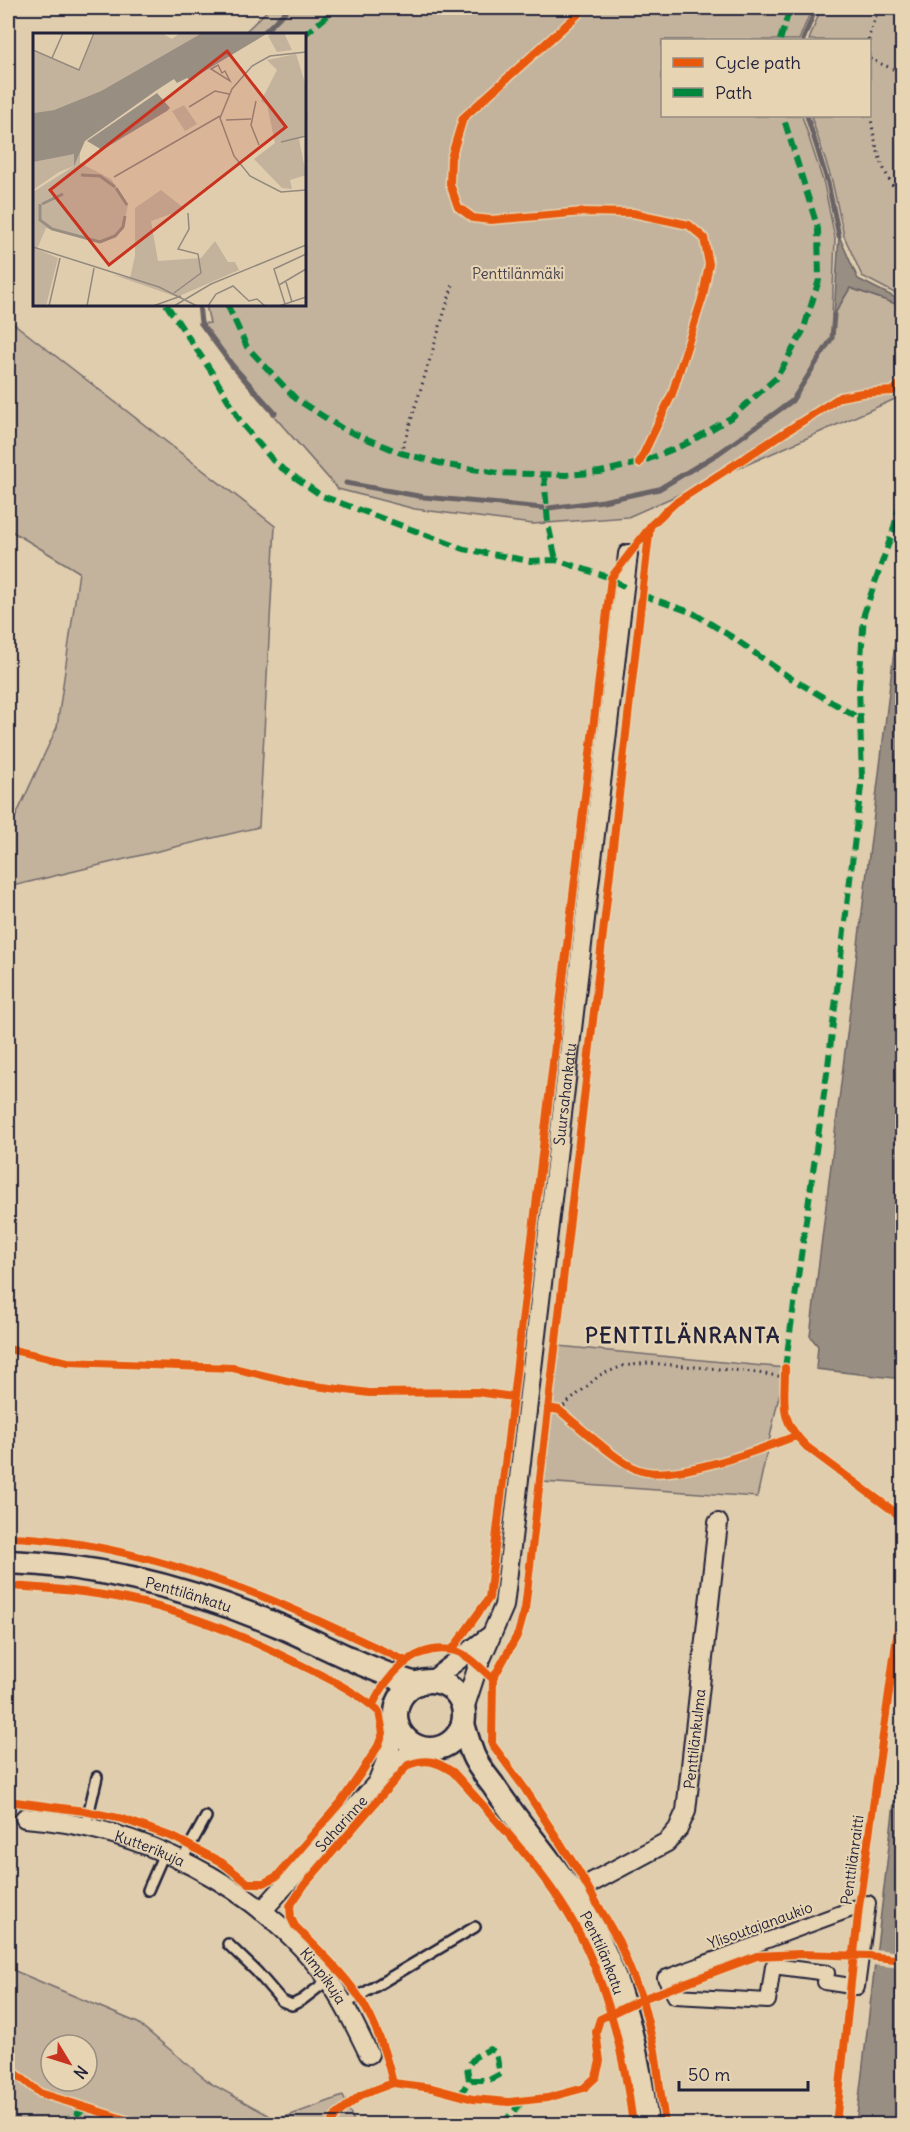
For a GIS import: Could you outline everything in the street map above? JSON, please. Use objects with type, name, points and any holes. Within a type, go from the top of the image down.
[{"type":"street","name":"Suursahankatu","points":[[463,1716],[478,1666],[504,1606],[628,554]]},
{"type":"street","name":"Penttilänkulma","points":[[574,1894],[667,1842],[678,1828],[686,1811],[718,1523]]},
{"type":"street","name":"Penttilänkatu","points":[[8,1562],[86,1569],[177,1590],[226,1605],[281,1627],[359,1664],[424,1682]]},
{"type":"street","name":"Suursahankatu","points":[[424,1682],[465,1657],[494,1632]]},
{"type":"street","points":[[359,1664],[397,1714],[402,1736],[414,1746],[429,1749]]},
{"type":"street","points":[[377,1783],[399,1760],[450,1743],[460,1731],[463,1716],[458,1695],[439,1682],[424,1682],[404,1693],[397,1714]]},
{"type":"street","name":"Saharinne","points":[[262,1911],[377,1783],[389,1753],[397,1714]]},
{"type":"street","name":"Penttilänkatu","points":[[463,1716],[474,1756],[504,1803],[574,1894],[603,1947],[625,2007],[635,2050],[647,2124]]},
{"type":"street","name":"Penttilänkatu","points":[[429,1749],[463,1764],[504,1803]]},
{"type":"street","name":"Kutterikuja","points":[[25,1818],[49,1820],[85,1828],[165,1851],[215,1877],[262,1911]]},
{"type":"street","name":"Ylisoutajanaukio","points":[[868,1903],[857,1987],[825,1982],[827,1973],[773,1966],[768,2001],[675,1996],[664,1978],[868,1903]]},
{"type":"street","name":"Kimpikuja","points":[[262,1911],[295,1942],[328,1980],[344,2005],[369,2054]]},
{"type":"lane","points":[[85,1828],[97,1777]]},
{"type":"lane","points":[[182,1860],[206,1817]]},
{"type":"lane","points":[[148,1890],[165,1851]]},
{"type":"lane","points":[[344,2005],[475,1927]]},
{"type":"lane","points":[[228,1944],[282,2001],[292,2005],[328,1980]]},
{"type":"path","points":[[868,39],[880,8]]},
{"type":"path","points":[[871,59],[903,73]]},
{"type":"path","points":[[871,115],[879,155],[891,183],[903,197]]},
{"type":"path","points":[[401,453],[457,271]]},
{"type":"path","points":[[559,1410],[600,1376],[623,1366],[648,1363],[785,1372],[784,1386]]},
{"type":"path","points":[[548,1408],[559,1410],[567,1417]]},
{"type":"green space","name":"Penttilänmäki","points":[[270,8],[812,8],[799,39],[661,39],[661,117],[802,117],[824,184],[835,238],[832,316],[850,288],[902,306],[902,396],[628,517],[533,524],[415,509],[338,489],[231,367],[199,324],[210,323],[206,306],[306,306],[306,33],[244,33]]},
{"type":"green space","points":[[821,8],[902,8],[902,297],[862,276],[844,236],[832,181],[811,117],[871,117],[871,39],[809,39]]},
{"type":"green space","points":[[8,319],[275,526],[259,827],[8,887],[8,833],[57,727],[79,572],[8,529]]},
{"type":"green space","points":[[558,1346],[785,1368],[757,1497],[543,1482]]},
{"type":"green space","points":[[8,1968],[138,2023],[210,2083],[277,2120],[343,2096],[355,2124],[8,2124]]},
{"type":"shaded area","points":[[839,236],[858,279],[902,301],[902,306],[850,288],[834,315]]},
{"type":"shaded area","points":[[902,617],[902,1379],[816,1369],[818,1346],[810,1336],[898,619]]},
{"type":"shaded area","points":[[902,1736],[902,2124],[856,2124]]},
{"type":"pier","points":[[874,1949],[902,1952],[902,1968],[872,1965]]},
{"type":"waterway","points":[[263,33],[289,8]]},
{"type":"waterway","points":[[803,39],[816,8]]},
{"type":"waterway","points":[[807,117],[828,183],[839,236]]},
{"type":"waterway","points":[[199,306],[201,323],[233,366],[275,413]]},
{"type":"waterway","points":[[549,508],[603,501],[659,489],[719,453],[792,401],[832,338],[834,315]]},
{"type":"waterway","points":[[346,483],[424,497],[543,508]]},
{"type":"marked path","points":[[306,33],[337,8]]},
{"type":"marked path","points":[[780,39],[790,8]]},
{"type":"marked path","points":[[228,306],[247,347],[296,399],[343,429],[401,453],[447,465],[498,473],[567,475],[600,472],[639,463],[688,443],[732,417],[777,377],[803,331],[819,280],[818,229],[783,117]]},
{"type":"marked path","points":[[167,306],[211,371],[242,424],[276,464],[322,496],[464,549],[530,561],[556,560],[611,578],[624,587]]},
{"type":"marked path","points":[[544,474],[548,524],[556,560]]},
{"type":"marked path","points":[[785,1368],[828,1066],[862,778],[859,687],[864,614],[893,531],[902,496]]},
{"type":"marked path","points":[[642,595],[693,613],[789,677],[860,719]]},
{"type":"marked path","points":[[460,2096],[469,2080],[467,2067],[475,2057],[490,2049],[496,2053],[500,2074],[489,2080],[469,2080]]},
{"type":"marked path","points":[[502,2124],[524,2100]]},
{"type":"marked path","points":[[60,2124],[87,2108]]},
{"type":"cycle path","points":[[585,8],[463,118],[451,158],[450,184],[458,207],[473,218],[491,220],[583,212],[633,213],[689,225],[704,238],[709,264],[703,296],[672,394],[639,463]]},
{"type":"cycle path","points":[[665,2124],[655,2051],[642,1999],[619,1942],[579,1872],[525,1789],[492,1744],[493,1679],[518,1634],[525,1609],[650,526],[675,503],[840,397],[893,391],[902,382]]},
{"type":"cycle path","points":[[452,1650],[489,1598],[611,578],[650,527]]},
{"type":"cycle path","points":[[8,1349],[68,1362],[233,1368],[300,1384],[369,1393],[477,1392],[513,1397]]},
{"type":"cycle path","points":[[785,1368],[784,1402],[791,1428],[807,1447],[896,1513],[902,1521]]},
{"type":"cycle path","points":[[548,1408],[559,1410],[627,1464],[636,1469],[651,1472],[692,1469],[761,1449],[796,1436]]},
{"type":"cycle path","points":[[8,1537],[97,1547],[186,1570],[284,1605],[406,1661]]},
{"type":"cycle path","points":[[8,1586],[67,1590],[126,1599],[172,1611],[240,1636],[353,1692],[379,1712],[383,1733],[378,1746],[341,1802],[277,1876],[264,1883],[248,1883],[221,1862],[175,1838],[123,1819],[84,1811],[8,1801]]},
{"type":"cycle path","name":"Penttilänraitti","points":[[836,2124],[859,1906],[902,1600]]},
{"type":"cycle path","points":[[372,1706],[385,1684],[403,1664],[413,1657],[437,1649],[457,1651],[493,1679]]},
{"type":"cycle path","points":[[393,2083],[387,2060],[369,2014],[335,1967],[295,1926],[291,1918],[290,1906],[305,1884],[408,1765],[431,1762],[453,1772],[495,1819],[548,1884],[575,1926],[589,1953],[609,2008],[624,2066],[633,2124]]},
{"type":"cycle path","points":[[331,2124],[337,2114],[361,2095],[393,2083],[432,2088],[473,2099],[509,2102],[547,2098],[584,2088],[596,2077],[600,2061],[596,2032],[600,2019],[642,1999],[757,1956],[799,1954],[869,1956],[902,1960]]},
{"type":"cycle path","points":[[8,2067],[40,2093],[139,2124]]},
{"type":"district","name":"PENTTILÄNRANTA","points":[[683,1335]]}]
